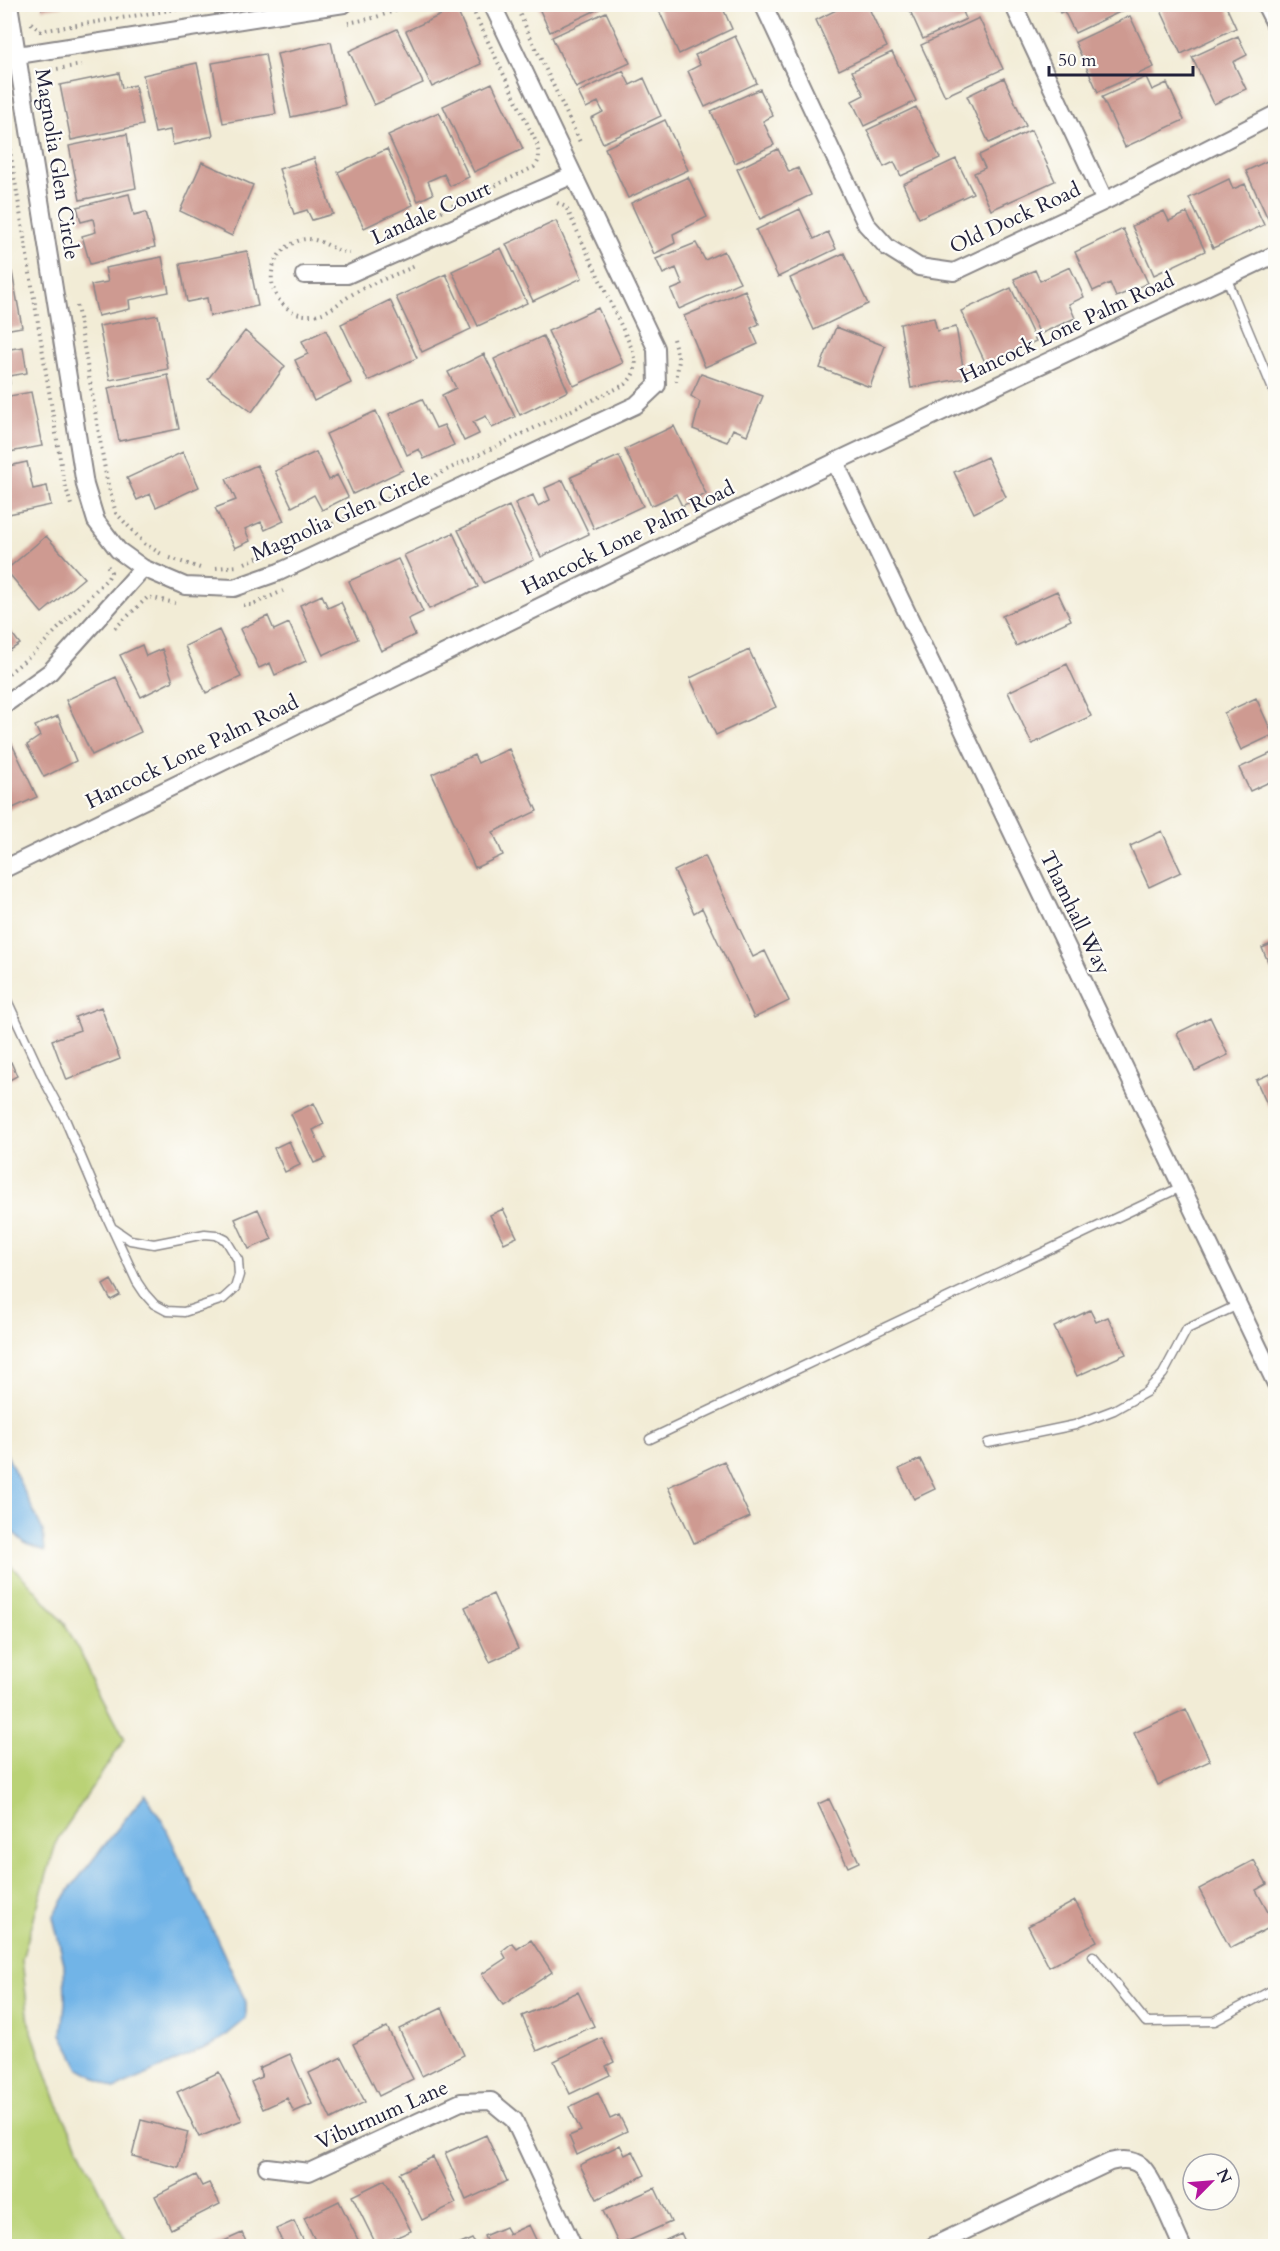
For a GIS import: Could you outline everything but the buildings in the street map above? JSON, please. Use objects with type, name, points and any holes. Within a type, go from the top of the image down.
[{"type":"street","name":"Magnolia Glen Circle","points":[[9,4],[85,485],[96,521],[118,550],[143,568],[185,586],[234,588],[279,572],[636,405],[657,385],[656,348],[492,4]]},
{"type":"street","name":"Magnolia Glen Circle","points":[[18,56],[344,4]]},
{"type":"street","name":"Old Dock Road","points":[[763,4],[866,224],[887,247],[919,267],[954,272],[1105,201],[1275,114]]},
{"type":"street","points":[[1013,4],[1105,201]]},
{"type":"street","points":[[1265,4],[1275,26]]},
{"type":"street","name":"Landale Court","points":[[304,275],[347,275],[573,175]]},
{"type":"street","name":"Hancock Lone Palm Road","points":[[4,869],[835,462],[1275,254]]},
{"type":"street","name":"Thamhall Way","points":[[835,462],[1275,1384]]},
{"type":"street","points":[[4,705],[50,672],[143,568]]},
{"type":"street","name":"Viburnum Lane","points":[[267,2167],[309,2172],[462,2102],[491,2101],[513,2120],[573,2247]]},
{"type":"street","points":[[933,2247],[1110,2162],[1124,2159],[1137,2163],[1147,2173],[1182,2247]]},
{"type":"lane","points":[[1227,277],[1275,397]]},
{"type":"lane","points":[[4,994],[65,1119],[137,1282],[145,1294],[154,1304],[168,1311],[184,1312],[223,1299],[235,1288],[239,1275],[238,1260],[226,1240],[216,1235],[205,1234],[154,1244],[130,1240],[114,1229]]},
{"type":"lane","points":[[650,1439],[1181,1187]]},
{"type":"lane","points":[[988,1443],[1075,1425],[1114,1410],[1146,1392],[1163,1374],[1187,1329],[1238,1305]]},
{"type":"lane","points":[[1093,1956],[1146,2022],[1215,2021],[1275,1988]]},
{"type":"path","points":[[29,14],[31,24],[39,31],[208,4]]},
{"type":"path","points":[[423,220],[534,167],[539,162],[537,144],[470,4]]},
{"type":"path","points":[[514,4],[582,148]]},
{"type":"path","points":[[42,93],[41,76],[50,70]]},
{"type":"path","points":[[4,113],[63,477],[72,508]]},
{"type":"path","points":[[539,162],[544,170]]},
{"type":"path","points":[[75,295],[107,481],[116,513],[160,555],[199,568],[238,567],[355,514],[626,384],[631,379],[636,370],[633,351],[566,207],[557,202],[548,204]]},
{"type":"path","points":[[356,252],[347,254],[325,243],[312,240],[304,239],[295,242],[280,251],[275,259],[271,279],[277,296],[290,309],[309,315],[319,314],[329,311],[348,297],[418,265]]},
{"type":"path","points":[[672,336],[679,360],[672,390]]},
{"type":"path","points":[[4,677],[35,652],[108,578],[111,572],[106,565]]},
{"type":"path","points":[[240,605],[251,605],[293,586]]},
{"type":"path","points":[[108,636],[148,597],[183,605]]},
{"type":"green space","points":[[4,1559],[31,1585],[65,1624],[125,1739],[57,1840],[22,1959],[29,2023],[56,2101],[128,2246],[5,2246]]},
{"type":"water","points":[[4,1449],[43,1531],[45,1551],[26,1544],[5,1525]]},
{"type":"water","points":[[145,1794],[164,1824],[246,2002],[246,2019],[218,2042],[115,2089],[80,2069],[62,2034],[65,2003],[64,1964],[53,1917],[69,1890]]}]
